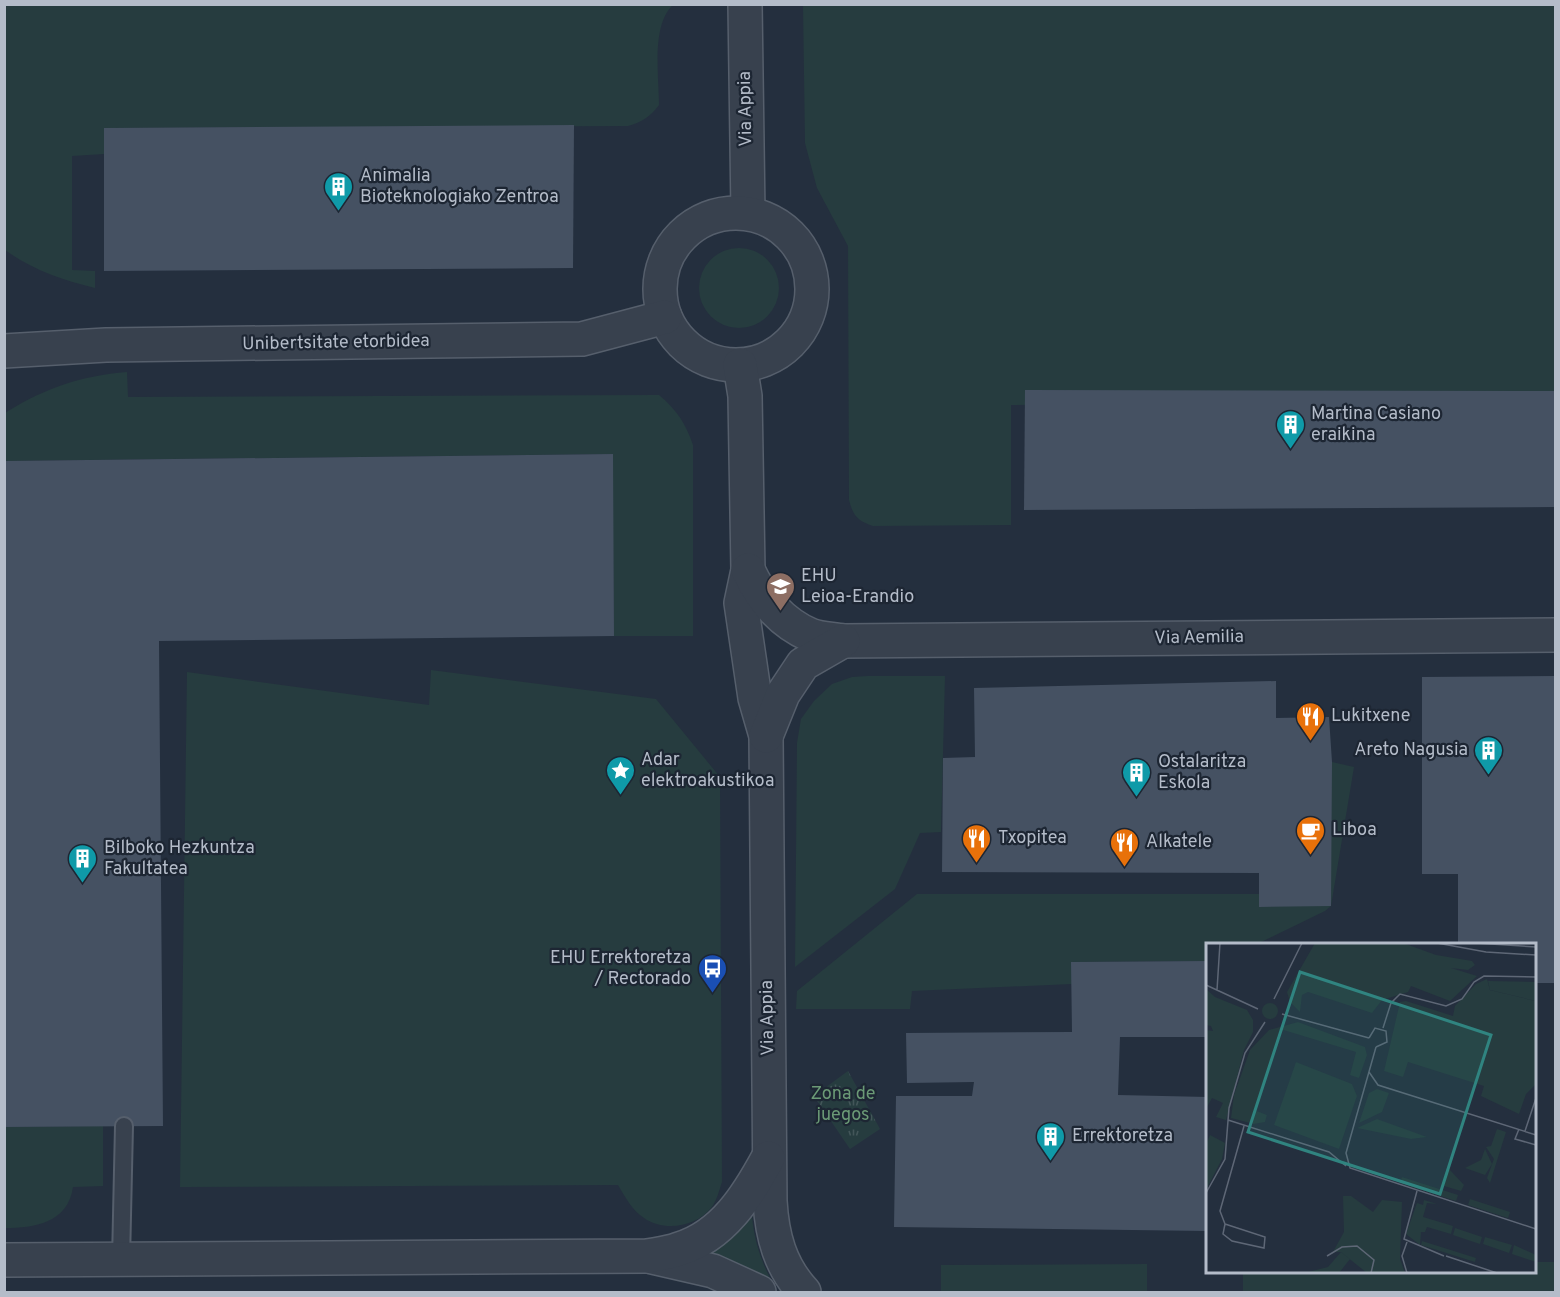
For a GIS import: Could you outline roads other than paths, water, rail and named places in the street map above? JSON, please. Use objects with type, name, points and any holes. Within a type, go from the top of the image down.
[{"type":"street","name":"Via Appia","points":[[745,4],[748,213]]},
{"type":"street","points":[[729,212],[748,213],[776,223],[791,235],[806,255],[811,269],[812,300],[802,328],[782,350],[768,358],[740,365],[716,363],[698,355],[678,338],[665,316],[660,293],[661,273],[668,254],[677,240],[689,229],[712,216],[729,212]]},
{"type":"street","name":"Unibertsitate etorbidea","points":[[4,351],[105,345],[582,339],[665,316]]},
{"type":"street","points":[[740,365],[745,396],[748,570],[741,603],[755,698],[766,736]]},
{"type":"street","name":"Via Aemilia","points":[[748,570],[757,588],[774,611],[790,624],[811,636],[843,641],[1556,635]]},
{"type":"street","points":[[766,736],[783,694],[804,664],[843,641]]},
{"type":"street","name":"Via Appia","points":[[766,736],[771,1223],[783,1263],[804,1293]]},
{"type":"street","points":[[4,1260],[647,1256],[681,1249],[705,1237],[724,1221],[749,1193],[769,1157]]},
{"type":"street","points":[[647,1256],[713,1270],[759,1293]]},
{"type":"lane","points":[[121,1260],[124,1126]]},
{"type":"place","name":"Animalia Bioteknologiako Zentroa","points":[[339,212]]},
{"type":"place","name":"Martina Casiano eraikina","points":[[1290,450]]},
{"type":"place","name":"EHU Leioa-Erandio","points":[[780,612]]},
{"type":"place","name":"Lukitxene","points":[[1310,742]]},
{"type":"place","name":"Areto Nagusia","points":[[1489,776]]},
{"type":"place","name":"Adar elektroakustikoa","points":[[620,796]]},
{"type":"place","name":"Ostalaritza Eskola","points":[[1137,798]]},
{"type":"place","name":"Liboa","points":[[1311,856]]},
{"type":"place","name":"Txopitea","points":[[977,864]]},
{"type":"place","name":"Alkatele","points":[[1125,868]]},
{"type":"place","name":"Bilboko Hezkuntza Fakultatea","points":[[83,884]]},
{"type":"place","name":"EHU Errektoretza / Rectorado","points":[[712,994]]},
{"type":"place","name":"Errektoretza","points":[[1051,1162]]},
{"type":"park label","name":"Zona de juegos","points":[[843,1104]]}]
